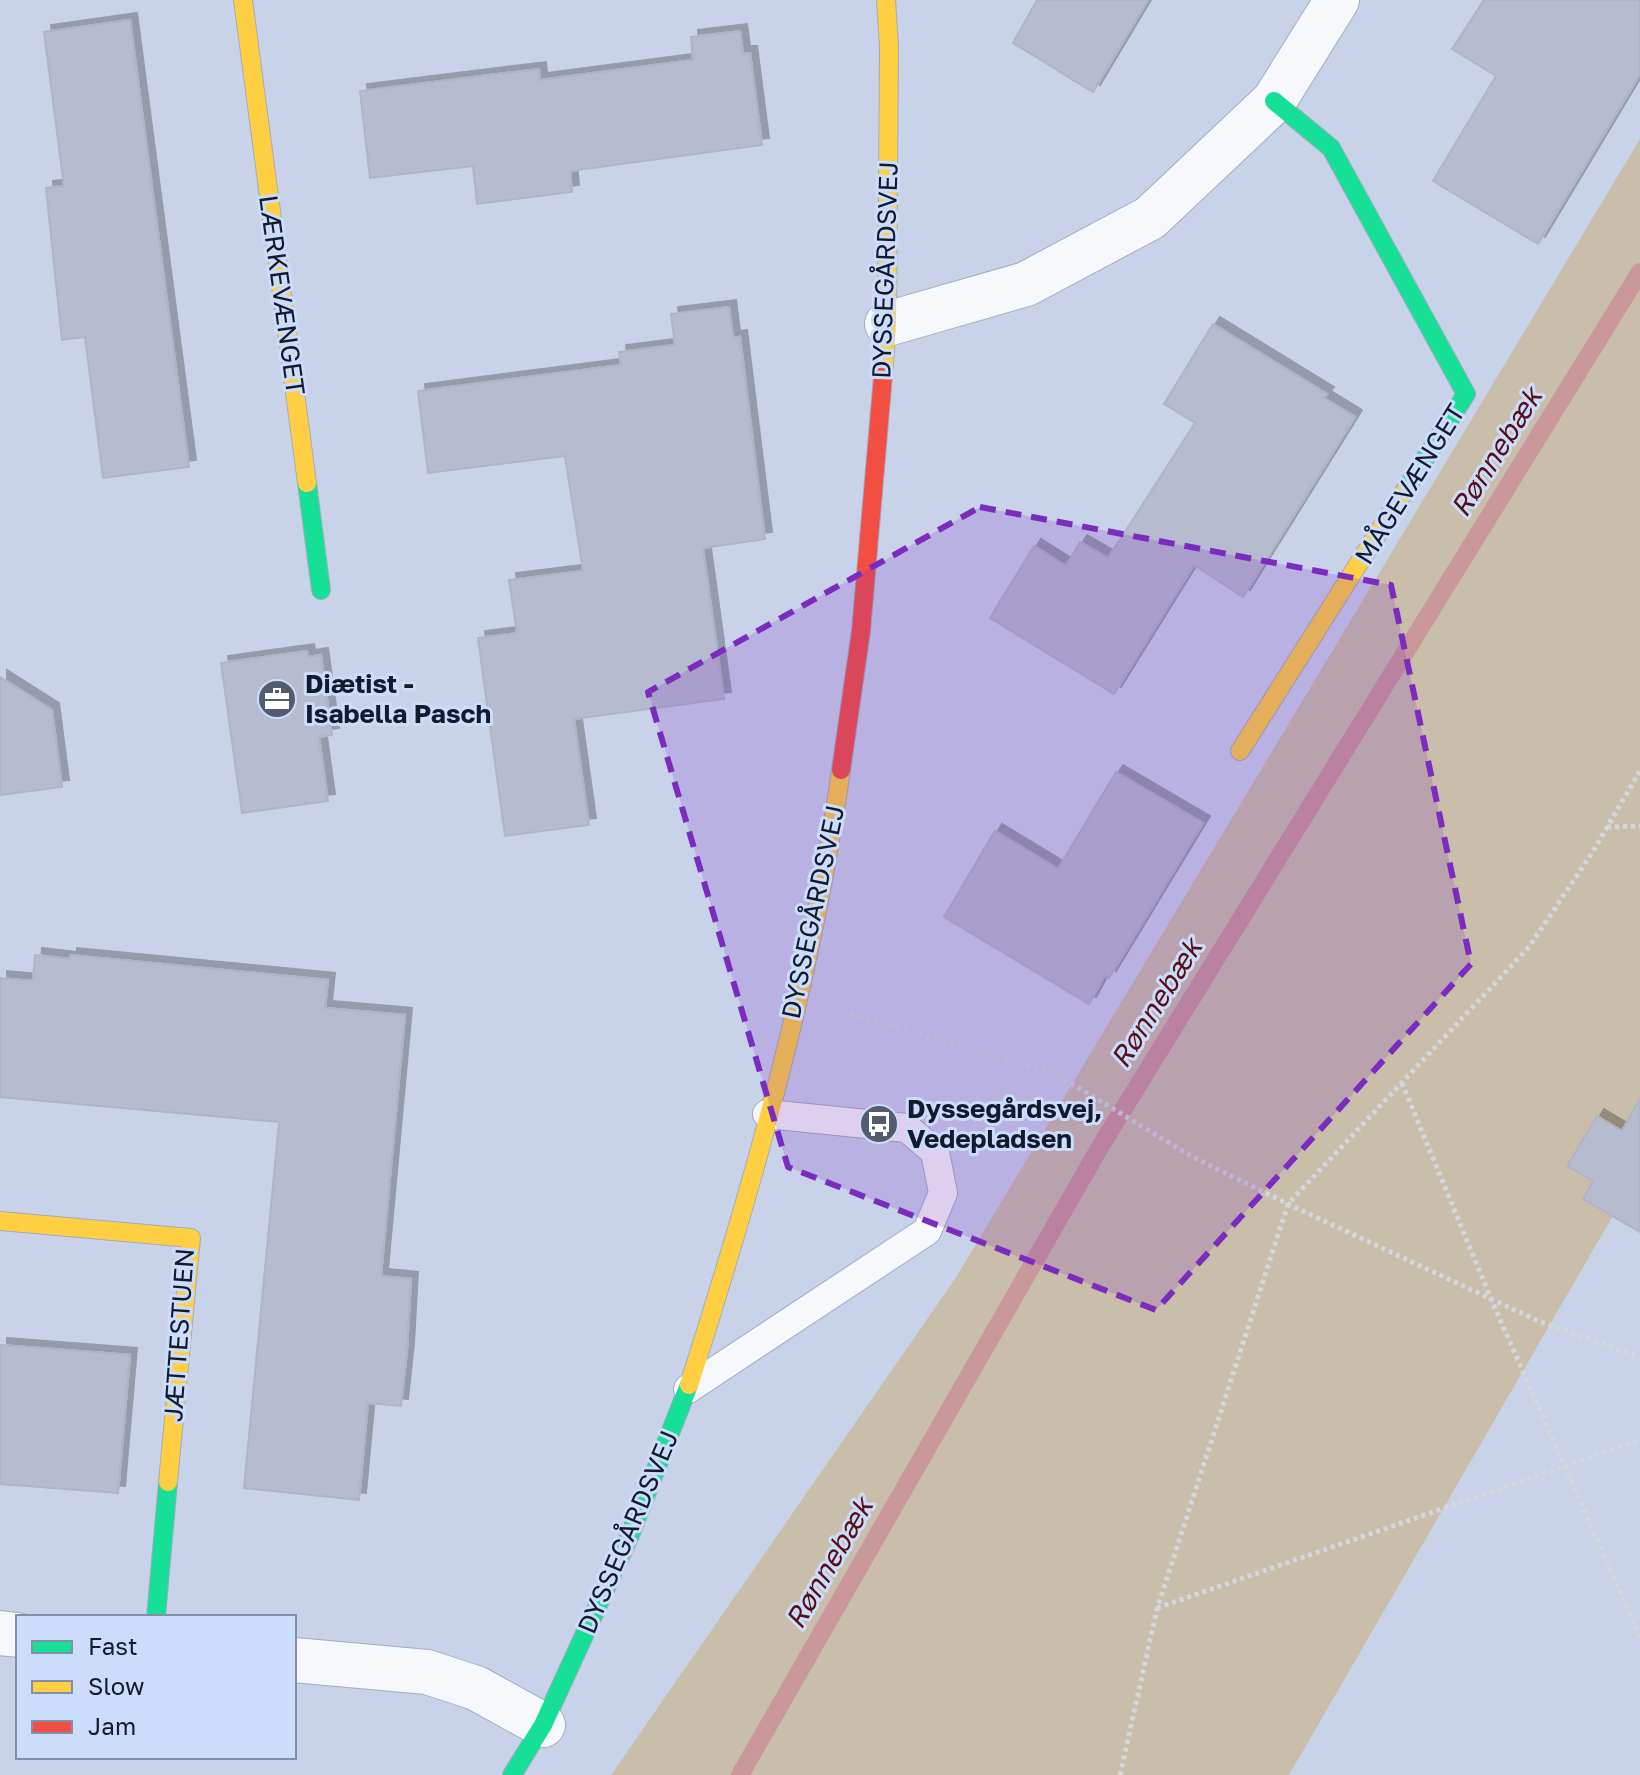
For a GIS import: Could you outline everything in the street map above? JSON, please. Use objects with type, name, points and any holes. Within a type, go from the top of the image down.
[{"type":"street","name":"LÆRKEVÆNGET","points":[[243,0],[321,590]]},
{"type":"street","name":"DYSSEGÅRDSVEJ","points":[[512,1775],[543,1725],[630,1535],[688,1389],[740,1226],[833,829],[861,631],[887,324],[889,46],[886,0]]},
{"type":"street","points":[[887,324],[1026,284],[1150,218],[1274,101],[1337,0]]},
{"type":"street","name":"MÅGEVÆNGET","points":[[1240,751],[1466,394],[1331,148],[1274,101]]},
{"type":"street","name":"JÆTTESTUEN","points":[[0,1221],[191,1238],[156,1615]]},
{"type":"street","points":[[296,1660],[427,1672],[476,1688],[543,1725]]},
{"type":"lane","points":[[688,1389],[927,1231],[943,1193],[935,1152],[907,1128],[767,1114]]},
{"type":"path","points":[[1120,1775],[1157,1609],[1288,1204],[1529,947],[1640,771]]},
{"type":"path","points":[[1607,827],[1640,826]]},
{"type":"path","points":[[841,1011],[1054,1073],[1191,1156],[1288,1204],[1491,1299],[1640,1357]]},
{"type":"path","points":[[1402,1083],[1491,1299],[1640,1637]]},
{"type":"path","points":[[1157,1609],[1640,1440]]},
{"type":"highlighted area","points":[[980,507],[1391,585],[1471,964],[1156,1310],[788,1167],[648,692]]},
{"type":"shaded area","points":[[1640,139],[1640,1169],[1289,1775],[611,1775],[955,1279]]},
{"type":"building","points":[[1037,0],[1148,0],[1093,92],[1013,43]]},
{"type":"building","points":[[1484,0],[1640,0],[1640,74],[1538,244],[1433,181],[1496,76],[1452,49]]},
{"type":"building","points":[[130,20],[189,467],[103,478],[85,337],[62,340],[46,188],[64,186],[44,32]]},
{"type":"building","points":[[740,31],[743,53],[750,53],[762,145],[570,171],[572,192],[477,204],[473,166],[370,178],[360,91],[539,69],[540,80],[693,60],[691,37]]},
{"type":"building","points":[[729,307],[733,338],[740,337],[765,539],[703,548],[724,699],[574,719],[589,825],[505,836],[478,638],[517,633],[509,580],[583,571],[565,456],[428,473],[418,391],[621,365],[619,352],[675,345],[671,314]]},
{"type":"building","points":[[1213,324],[1327,394],[1324,398],[1355,417],[1243,597],[1194,565],[1114,694],[990,618],[1034,546],[1066,566],[1080,542],[1108,558],[1195,423],[1164,404]]},
{"type":"building","name":"Diætist - Isabella Pasch","points":[[307,651],[308,657],[321,655],[332,735],[319,737],[328,801],[242,813],[221,663]]},
{"type":"building","points":[[0,677],[52,710],[62,787],[0,795]]},
{"type":"building","points":[[1116,772],[1203,823],[1109,978],[1105,975],[1089,1004],[944,917],[995,831],[1058,869]]},
{"type":"building","points":[[35,955],[70,959],[70,955],[328,980],[325,1008],[405,1015],[381,1276],[411,1279],[407,1350],[401,1406],[368,1403],[359,1500],[244,1488],[279,1122],[0,1097],[0,978],[33,981]]},
{"type":"building","points":[[1640,1099],[1640,1232],[1583,1199],[1593,1181],[1567,1166],[1597,1116],[1622,1131]]},
{"type":"building","points":[[0,1345],[130,1355],[118,1493],[0,1484]]},
{"type":"waterway","name":"Rønnebæk","points":[[740,1775],[1100,1147],[1640,272]]},
{"type":"traffic: fast","points":[[1274,101],[1331,148],[1466,394],[1404,492]]},
{"type":"traffic: fast","points":[[307,483],[321,590]]},
{"type":"traffic: fast","points":[[512,1775],[543,1725],[630,1535],[689,1385]]},
{"type":"traffic: fast","points":[[156,1615],[168,1482]]},
{"type":"traffic: slow","points":[[243,0],[307,483]]},
{"type":"traffic: slow","points":[[883,376],[887,324],[889,46],[886,0]]},
{"type":"traffic: slow","points":[[1240,751],[1404,492]]},
{"type":"traffic: slow","points":[[689,1385],[736,1234],[778,1081],[814,926],[841,770]]},
{"type":"traffic: slow","points":[[0,1221],[191,1238],[168,1482]]},
{"type":"traffic: jam","points":[[841,770],[861,631],[883,376]]},
{"type":"place","name":"Diætist - Isabella Pasch","points":[[277,699]]},
{"type":"place","name":"Dyssegårdsvej, Vedepladsen","points":[[879,1124]]}]
